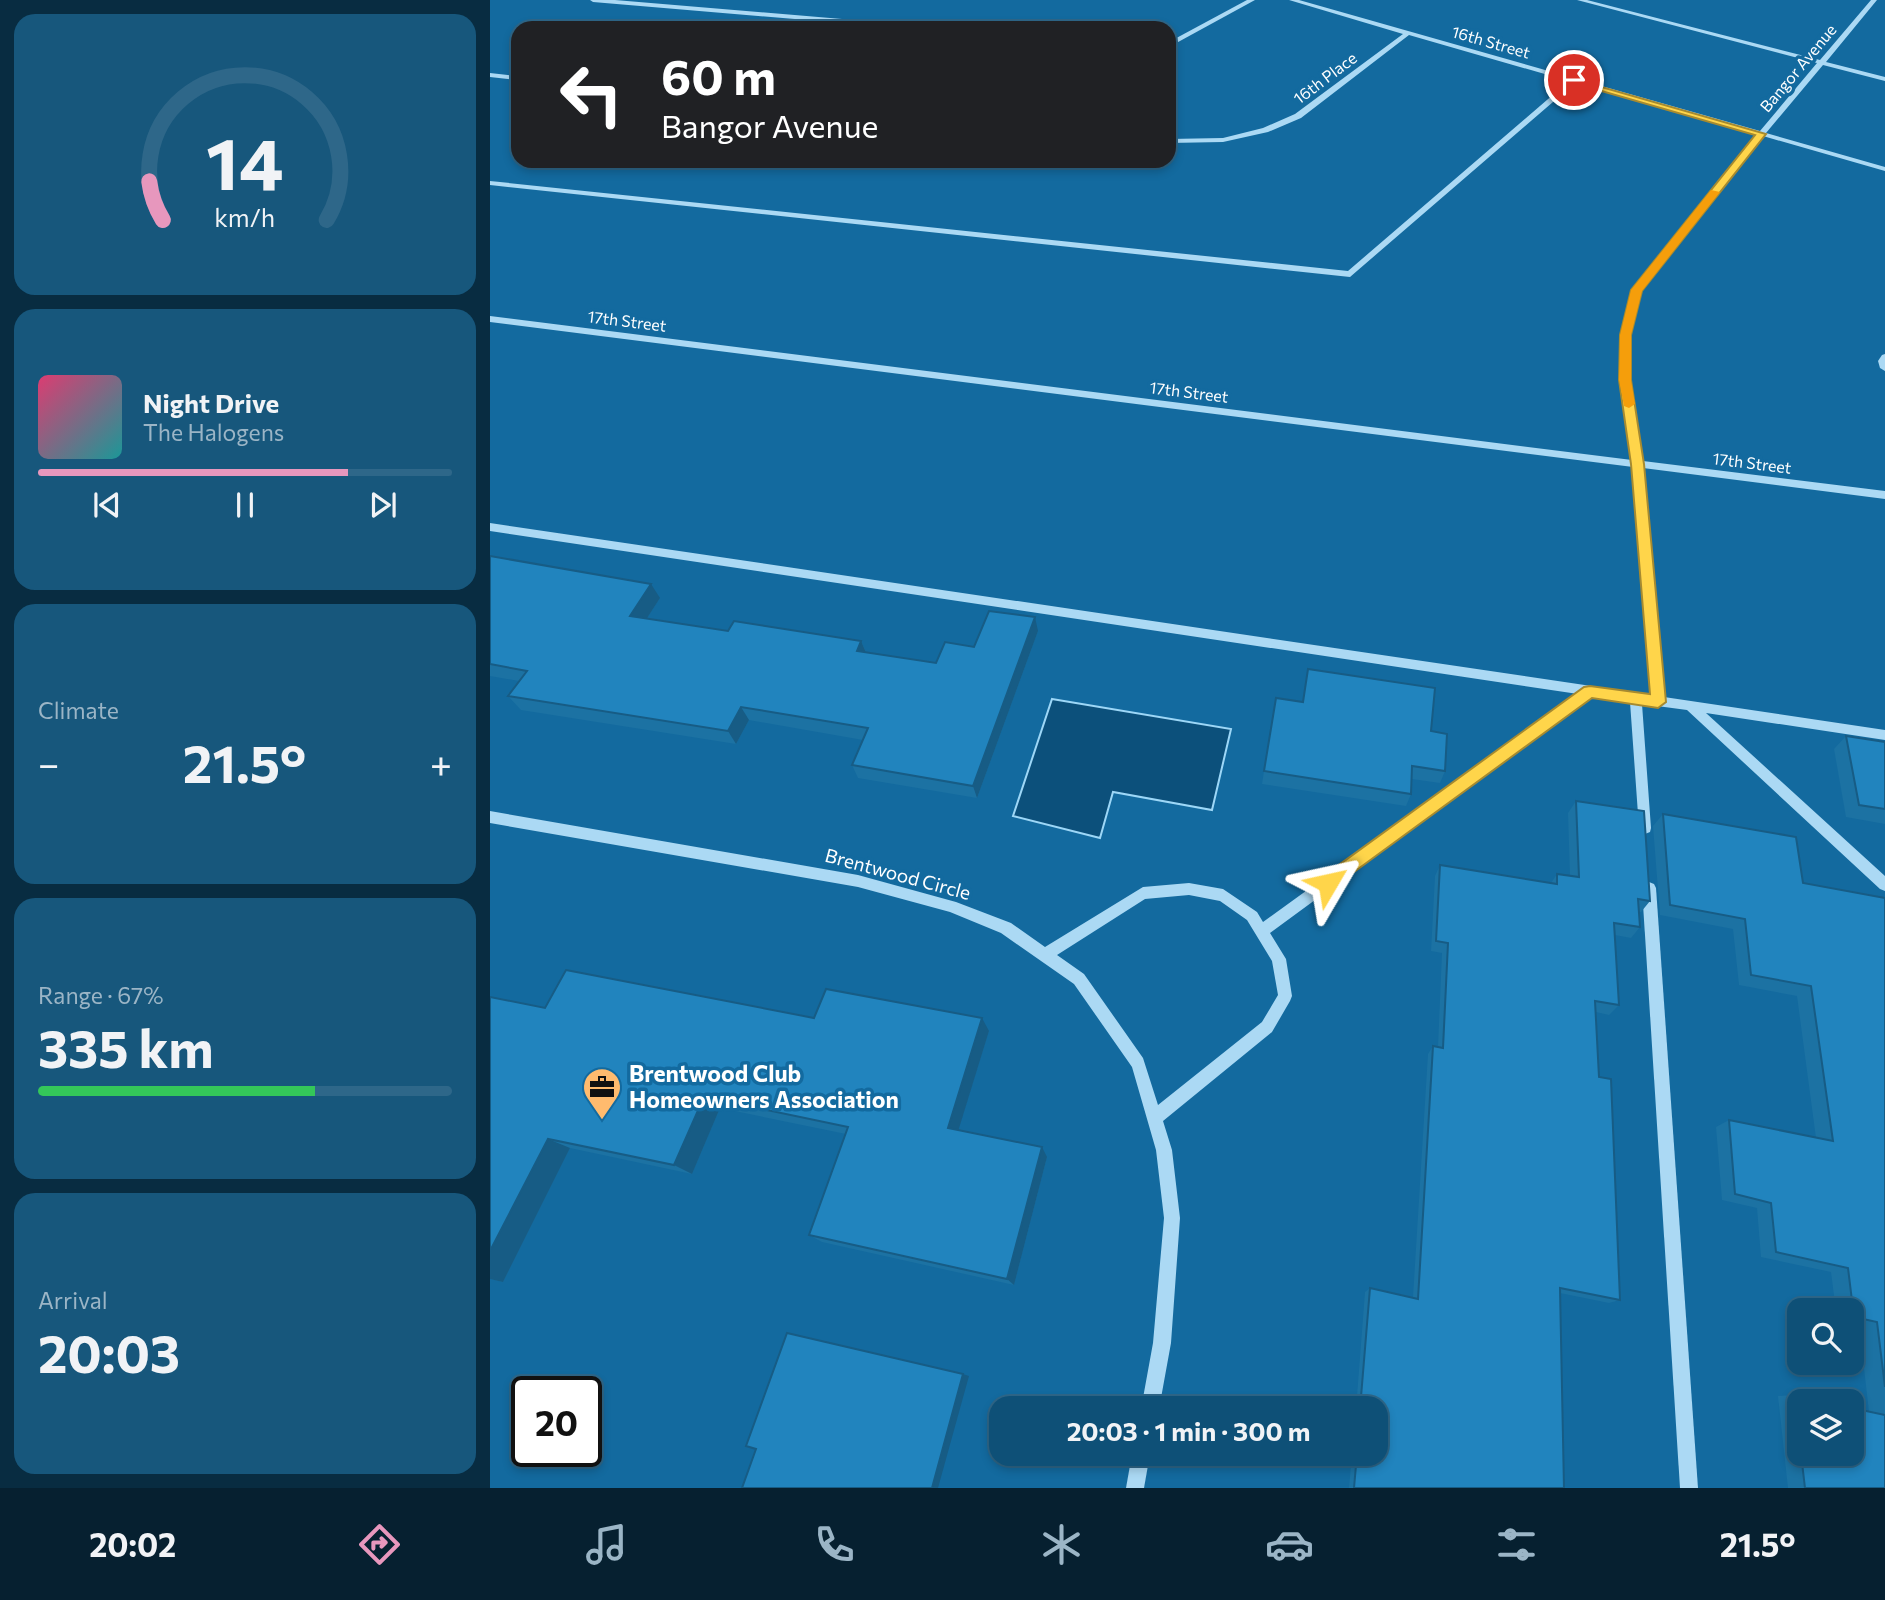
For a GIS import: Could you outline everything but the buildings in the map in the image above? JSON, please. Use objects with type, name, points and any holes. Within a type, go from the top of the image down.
[{"type":"street","points":[[593,0],[842,21]]},
{"type":"street","points":[[1176,41],[1252,0]]},
{"type":"street","name":"16th Street","points":[[1292,0],[1885,169]]},
{"type":"street","points":[[1580,0],[1885,79]]},
{"type":"street","points":[[1873,0],[1885,3]]},
{"type":"street","name":"Bangor Avenue","points":[[1658,702],[1638,464],[1625,380],[1625,335],[1637,290],[1761,134],[1873,0]]},
{"type":"street","name":"16th Place","points":[[1176,141],[1223,140],[1265,130],[1298,116],[1408,33]]},
{"type":"street","points":[[490,75],[511,77]]},
{"type":"street","points":[[490,183],[1350,274],[1574,80]]},
{"type":"street","name":"17th Street","points":[[490,319],[1885,495]]},
{"type":"street","points":[[1885,358],[1885,368]]},
{"type":"street","points":[[490,527],[1885,735]]},
{"type":"street","points":[[1262,931],[1590,692]]},
{"type":"street","points":[[1636,699],[1645,837]]},
{"type":"street","points":[[1690,707],[1885,885]]},
{"type":"street","name":"Brentwood Circle","points":[[490,817],[858,881],[973,915],[1006,928],[1079,979],[1138,1063],[1164,1150],[1172,1218],[1162,1343],[1152,1396]]},
{"type":"street","points":[[1648,879],[1689,1488]]},
{"type":"street","points":[[1045,955],[1143,893],[1189,889],[1223,895],[1252,916],[1279,959],[1285,996],[1267,1027],[1154,1118]]},
{"type":"street","points":[[1135,1488],[1140,1466]]},
{"type":"water","points":[[1052,699],[1231,729],[1212,810],[1113,792],[1100,838],[1013,816]]},
{"type":"slow traffic","points":[[1629,404],[1625,380],[1625,335],[1637,290],[1715,192]]},
{"type":"place","name":"Brentwood Club Homeowners Association","points":[[602,1121]]},
{"type":"route","points":[[1328,883],[1590,692],[1658,702],[1638,464],[1625,380],[1625,335],[1637,290],[1761,134],[1574,80]]}]
